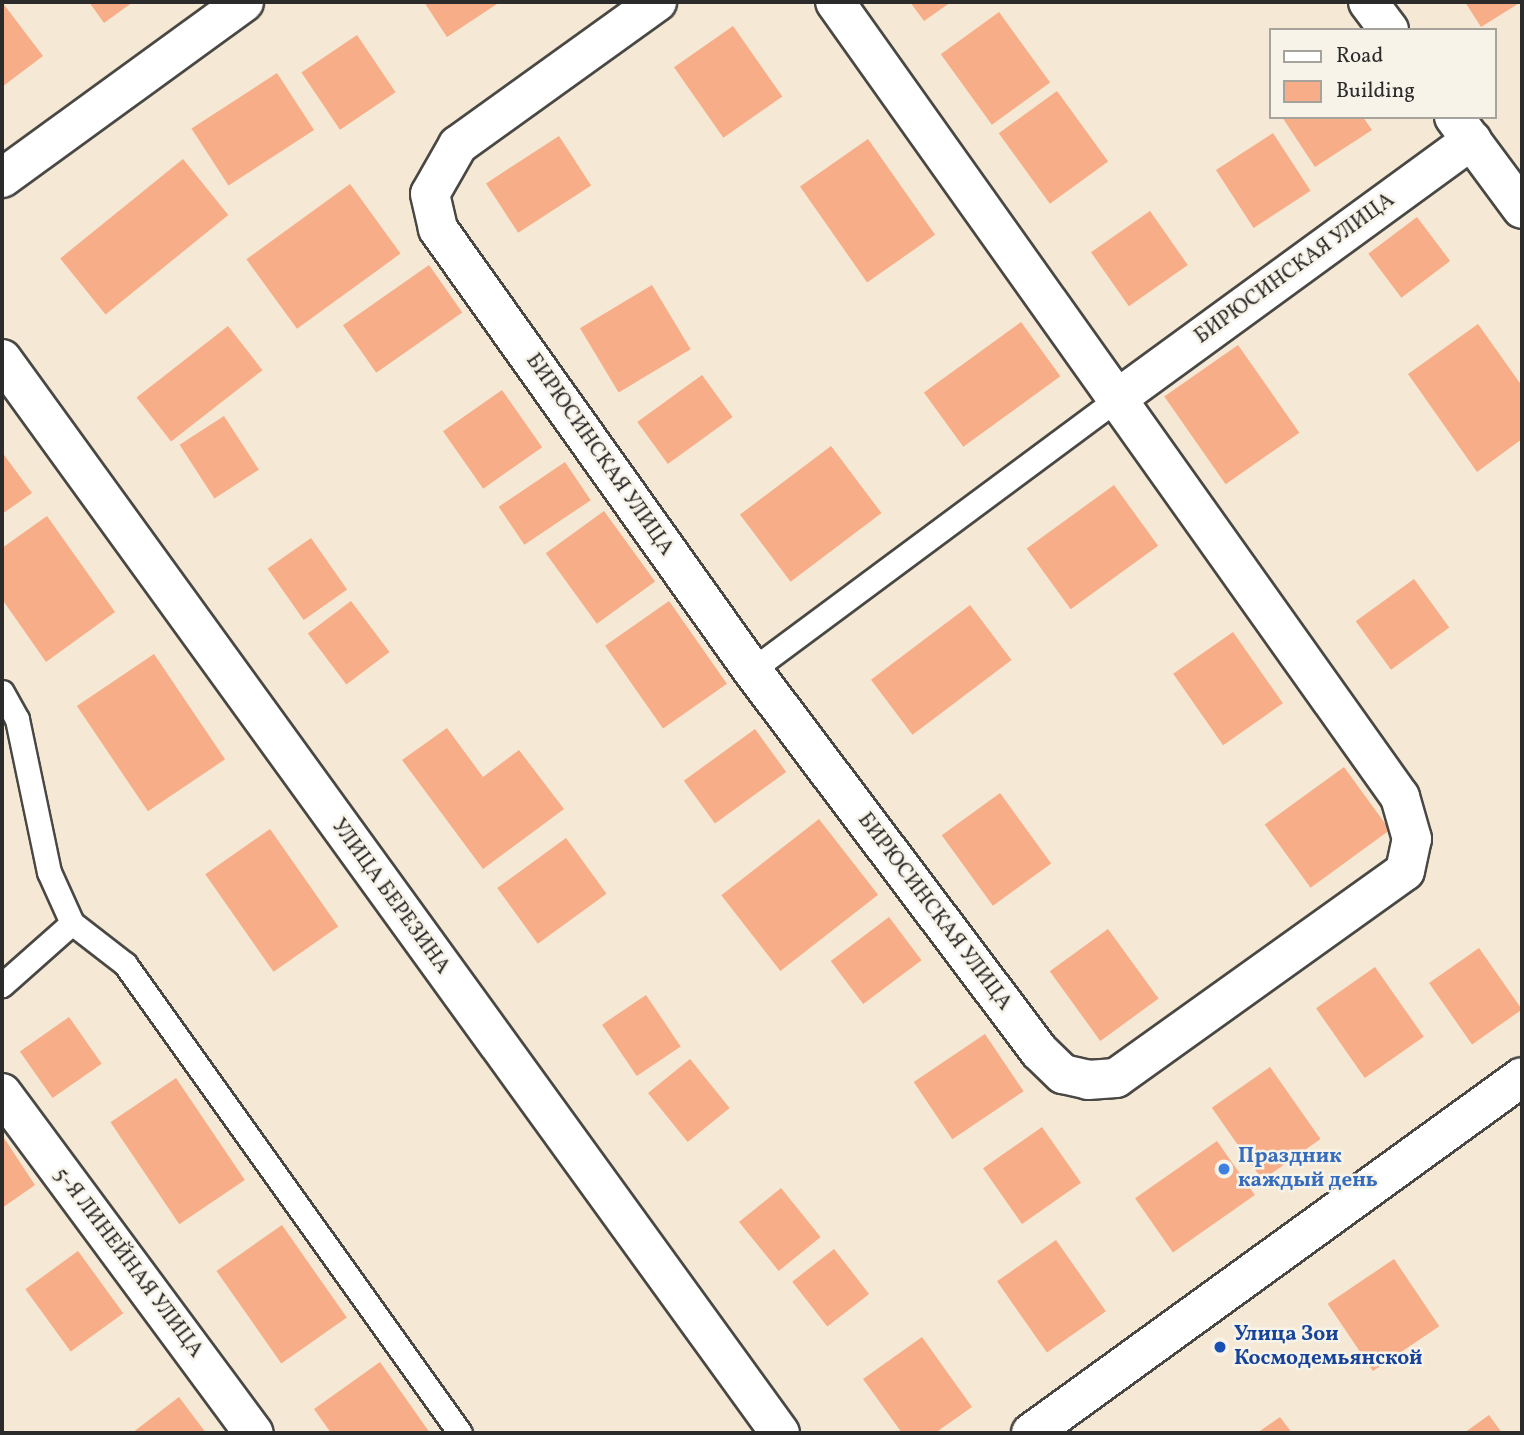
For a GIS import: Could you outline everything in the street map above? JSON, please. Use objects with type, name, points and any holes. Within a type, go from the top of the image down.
[{"type":"street","points":[[2,178],[244,2]]},
{"type":"street","name":"БИРЮСИНСКАЯ УЛИЦА","points":[[657,2],[458,145],[430,194],[438,229],[752,670],[1040,1052],[1063,1074],[1088,1080],[1116,1078],[1405,871],[1412,839],[1400,797],[835,2]]},
{"type":"street","points":[[1368,2],[1388,28]]},
{"type":"street","points":[[1463,129],[1522,209]]},
{"type":"street","name":"БИРЮСИНСКАЯ УЛИЦА","points":[[1118,398],[1463,129]]},
{"type":"street","name":"УЛИЦА БЕРЕЗИНА","points":[[2,359],[780,1433]]},
{"type":"street","points":[[1031,1433],[1522,1077]]},
{"type":"street","name":"5-Я ЛИНЕЙНАЯ УЛИЦА","points":[[2,1093],[254,1433]]},
{"type":"lane","points":[[752,670],[1118,398]]},
{"type":"lane","points":[[2,692],[17,719],[49,872],[72,922],[125,964],[460,1433]]},
{"type":"lane","points":[[2,985],[72,922]]},
{"type":"building","points":[[2,2],[43,56],[2,87]]},
{"type":"building","points":[[89,2],[133,2],[104,23]]},
{"type":"building","points":[[424,2],[500,2],[447,37]]},
{"type":"building","points":[[910,2],[951,2],[924,21]]},
{"type":"building","points":[[1465,2],[1521,2],[1481,27]]},
{"type":"building","points":[[999,12],[1050,82],[992,125],[941,54]]},
{"type":"building","points":[[733,26],[782,96],[723,138],[674,67]]},
{"type":"building","points":[[357,35],[396,92],[340,130],[301,72]]},
{"type":"building","points":[[277,73],[314,130],[228,186],[191,129]]},
{"type":"building","points":[[1057,91],[1108,161],[1050,204],[999,133]]},
{"type":"building","points":[[1283,119],[1364,119],[1372,130],[1315,167]]},
{"type":"building","points":[[1273,133],[1311,191],[1254,228],[1216,170]]},
{"type":"building","points":[[559,136],[591,185],[518,233],[486,183]]},
{"type":"building","points":[[868,139],[935,235],[867,282],[800,187]]},
{"type":"building","points":[[183,159],[228,215],[106,314],[60,258]]},
{"type":"building","points":[[350,184],[401,254],[297,329],[246,259]]},
{"type":"building","points":[[1150,211],[1188,265],[1129,306],[1091,252]]},
{"type":"building","points":[[1417,217],[1450,261],[1401,298],[1368,254]]},
{"type":"building","points":[[429,265],[462,313],[376,373],[343,325]]},
{"type":"building","points":[[652,285],[691,349],[619,393],[580,328]]},
{"type":"building","points":[[1021,322],[1060,376],[963,447],[924,393]]},
{"type":"building","points":[[1478,324],[1522,386],[1522,439],[1477,472],[1408,374]]},
{"type":"building","points":[[228,326],[262,370],[171,442],[137,397]]},
{"type":"building","points":[[1238,345],[1299,433],[1226,484],[1164,397]]},
{"type":"building","points":[[702,375],[733,417],[668,464],[637,422]]},
{"type":"building","points":[[502,390],[542,447],[483,489],[443,431]]},
{"type":"building","points":[[224,416],[259,470],[214,499],[180,445]]},
{"type":"building","points":[[831,446],[882,513],[791,582],[740,515]]},
{"type":"building","points":[[2,452],[32,493],[2,514]]},
{"type":"building","points":[[565,462],[591,500],[524,545],[499,507]]},
{"type":"building","points":[[1114,485],[1158,546],[1071,609],[1027,548]]},
{"type":"building","points":[[604,511],[655,581],[597,624],[546,553]]},
{"type":"building","points":[[47,516],[115,612],[46,662],[2,599],[2,548]]},
{"type":"building","points":[[311,538],[347,590],[304,620],[268,568]]},
{"type":"building","points":[[1414,579],[1449,628],[1391,670],[1356,621]]},
{"type":"building","points":[[351,601],[390,652],[346,685],[308,633]]},
{"type":"building","points":[[669,601],[727,684],[663,728],[605,646]]},
{"type":"building","points":[[970,605],[1012,660],[912,735],[871,680]]},
{"type":"building","points":[[1233,632],[1283,703],[1223,745],[1173,674]]},
{"type":"building","points":[[154,654],[225,759],[148,811],[77,706]]},
{"type":"building","points":[[447,728],[483,777],[519,750],[564,809],[483,869],[402,760]]},
{"type":"building","points":[[755,729],[786,772],[715,824],[684,781]]},
{"type":"building","points":[[1344,767],[1390,830],[1311,888],[1265,825]]},
{"type":"building","points":[[1000,793],[1051,863],[993,906],[942,835]]},
{"type":"building","points":[[819,819],[878,895],[780,971],[721,895]]},
{"type":"building","points":[[270,829],[338,926],[274,972],[205,874]]},
{"type":"building","points":[[566,838],[607,894],[538,944],[497,888]]},
{"type":"building","points":[[889,917],[921,960],[863,1004],[831,961]]},
{"type":"building","points":[[1108,929],[1159,999],[1100,1041],[1050,971]]},
{"type":"building","points":[[1479,948],[1522,1009],[1472,1044],[1429,983]]},
{"type":"building","points":[[1375,967],[1424,1037],[1365,1078],[1316,1008]]},
{"type":"building","points":[[646,995],[681,1046],[637,1076],[602,1025]]},
{"type":"building","points":[[69,1017],[102,1064],[53,1098],[20,1051]]},
{"type":"building","points":[[985,1034],[1024,1091],[952,1139],[914,1082]]},
{"type":"building","points":[[690,1059],[730,1108],[688,1142],[648,1093]]},
{"type":"building","points":[[1270,1067],[1320,1139],[1262,1180],[1212,1108]]},
{"type":"building","points":[[176,1078],[245,1180],[179,1224],[111,1122]]},
{"type":"building","points":[[1042,1127],[1081,1183],[1022,1224],[983,1168]]},
{"type":"building","points":[[2,1135],[35,1185],[2,1208]]},
{"type":"building","points":[[1217,1141],[1255,1195],[1173,1252],[1135,1198]]},
{"type":"building","points":[[781,1188],[821,1237],[779,1271],[739,1222]]},
{"type":"building","points":[[282,1225],[347,1318],[281,1363],[216,1271]]},
{"type":"building","points":[[1056,1240],[1106,1311],[1047,1353],[997,1281]]},
{"type":"building","points":[[834,1249],[869,1294],[827,1327],[792,1282]]},
{"type":"building","points":[[78,1251],[123,1313],[71,1352],[25,1289]]},
{"type":"building","points":[[1394,1259],[1439,1326],[1373,1371],[1328,1304]]},
{"type":"building","points":[[922,1337],[972,1407],[935,1433],[902,1433],[863,1379]]},
{"type":"building","points":[[380,1362],[430,1433],[331,1433],[314,1409]]},
{"type":"building","points":[[179,1397],[206,1433],[132,1433]]},
{"type":"building","points":[[1489,1415],[1502,1433],[1464,1433]]},
{"type":"building","points":[[1280,1417],[1292,1433],[1257,1433]]},
{"type":"place","name":"Праздник каждый день","points":[[1224,1169]]},
{"type":"place","name":"Улица Зои Космодемьянской","points":[[1220,1347]]}]
